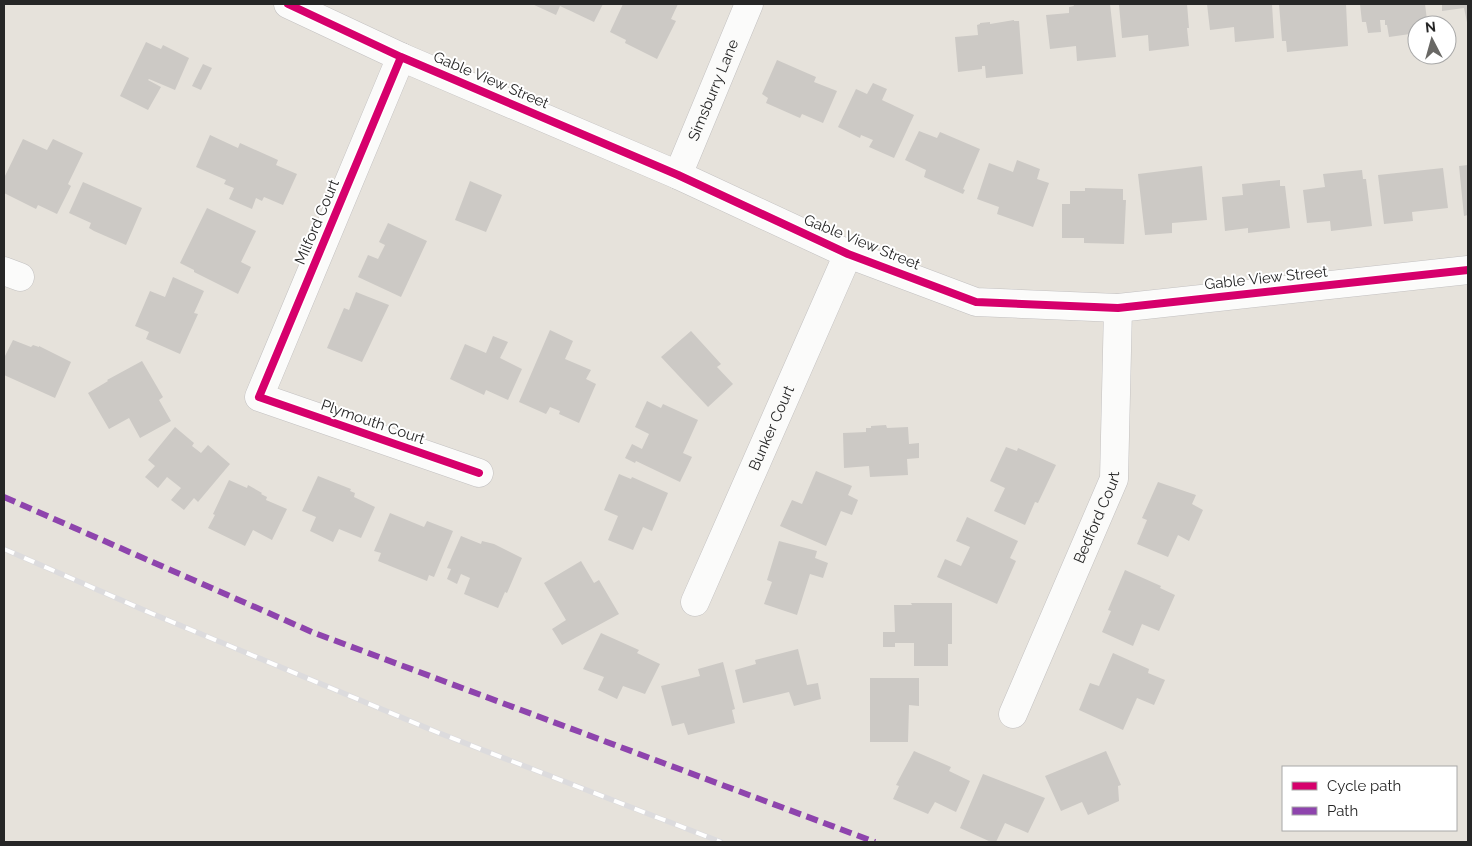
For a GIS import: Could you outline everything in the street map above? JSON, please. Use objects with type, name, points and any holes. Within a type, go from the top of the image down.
[{"type":"street","name":"Gable View Street","points":[[288,4],[401,57],[678,175],[848,254],[976,302],[1118,308],[1468,270]]},
{"type":"street","name":"Simsburry Lane","points":[[678,175],[750,4]]},
{"type":"street","name":"Milford Court","points":[[259,397],[401,57]]},
{"type":"street","name":"Bunker Court","points":[[695,602],[848,254]]},
{"type":"street","name":"Bedford Court","points":[[1013,714],[1114,479],[1118,308]]},
{"type":"street","name":"Plymouth Court","points":[[259,397],[478,474]]},
{"type":"building","points":[[532,4],[603,4],[594,22],[560,6],[556,15]]},
{"type":"building","points":[[623,4],[678,4],[671,19],[676,21],[657,59],[625,43],[626,40],[610,32]]},
{"type":"building","points":[[1073,4],[1110,4],[1116,57],[1077,61],[1076,46],[1050,49],[1046,15],[1069,13],[1069,7],[1074,6]]},
{"type":"building","points":[[1187,4],[1189,46],[1149,51],[1148,35],[1122,38],[1119,5]]},
{"type":"building","points":[[1207,4],[1272,4],[1274,38],[1235,42],[1234,27],[1210,30]]},
{"type":"building","points":[[1279,4],[1346,4],[1348,46],[1287,52],[1286,41],[1282,41]]},
{"type":"building","points":[[1360,4],[1425,4],[1426,15],[1407,15],[1407,34],[1389,37],[1385,20],[1380,20],[1381,32],[1368,33],[1366,22],[1362,22]]},
{"type":"building","points":[[1442,4],[1468,4],[1468,27],[1464,8],[1442,11]]},
{"type":"building","points":[[1014,20],[1019,21],[1023,74],[986,78],[985,66],[982,66],[982,69],[958,72],[955,37],[978,35],[977,25],[980,23],[990,22],[990,24]]},
{"type":"building","points":[[146,42],[161,49],[163,45],[189,58],[175,90],[148,80],[161,87],[148,110],[120,96]]},
{"type":"building","points":[[777,60],[816,77],[814,82],[837,91],[823,123],[802,114],[800,118],[766,103],[768,98],[762,94]]},
{"type":"building","points":[[203,64],[212,68],[201,90],[192,86]]},
{"type":"building","points":[[873,83],[887,89],[882,100],[914,115],[894,158],[869,147],[873,140],[861,135],[860,138],[838,127],[856,89],[867,94]]},
{"type":"building","points":[[919,131],[937,138],[940,132],[980,149],[963,189],[965,190],[963,194],[924,177],[926,170],[905,160]]},
{"type":"building","points":[[210,135],[238,148],[240,143],[278,160],[276,165],[297,174],[283,205],[264,197],[262,201],[256,198],[252,209],[229,199],[234,188],[224,184],[226,180],[196,167]]},
{"type":"building","points":[[23,139],[47,150],[53,139],[83,153],[68,184],[71,186],[57,214],[38,205],[36,209],[4,193],[4,178]]},
{"type":"building","points":[[1017,160],[1040,169],[1037,179],[1049,183],[1033,227],[997,214],[999,207],[977,199],[989,163],[1013,172]]},
{"type":"building","points":[[1468,165],[1468,215],[1464,216],[1459,166]]},
{"type":"building","points":[[1202,166],[1207,220],[1172,223],[1172,233],[1145,235],[1138,174]]},
{"type":"building","points":[[1443,168],[1448,208],[1412,212],[1413,221],[1384,224],[1378,175]]},
{"type":"building","points":[[1362,170],[1363,179],[1366,179],[1372,226],[1331,231],[1330,221],[1307,223],[1303,190],[1325,187],[1323,174]]},
{"type":"building","points":[[1280,180],[1280,186],[1285,186],[1290,228],[1248,233],[1248,228],[1225,231],[1222,197],[1243,195],[1242,184]]},
{"type":"building","points":[[470,181],[502,195],[486,232],[455,220]]},
{"type":"building","points":[[83,182],[142,208],[126,245],[94,231],[89,228],[91,223],[69,213]]},
{"type":"building","points":[[1085,188],[1123,189],[1123,200],[1126,200],[1124,244],[1084,243],[1084,238],[1062,238],[1062,204],[1070,204],[1070,191],[1085,191]]},
{"type":"building","points":[[207,208],[256,231],[241,262],[251,267],[238,294],[180,263]]},
{"type":"building","points":[[388,223],[427,241],[401,297],[358,277],[368,255],[378,259],[385,245],[379,242]]},
{"type":"building","points":[[173,277],[204,291],[194,313],[198,314],[180,354],[146,339],[149,332],[135,326],[150,291],[165,297]]},
{"type":"building","points":[[356,292],[389,305],[362,362],[327,348],[344,308],[349,310]]},
{"type":"building","points":[[550,330],[573,341],[565,359],[591,370],[586,379],[596,384],[579,423],[559,414],[560,411],[550,407],[546,414],[519,402]]},
{"type":"building","points":[[691,331],[721,364],[717,367],[733,384],[708,407],[661,357]]},
{"type":"building","points":[[493,336],[508,342],[500,358],[522,369],[508,400],[486,390],[484,395],[450,379],[465,344],[486,353]]},
{"type":"building","points":[[13,340],[31,347],[33,345],[39,346],[71,362],[55,398],[4,375],[4,358]]},
{"type":"building","points":[[142,361],[163,397],[159,400],[171,421],[140,438],[129,418],[109,429],[88,393]]},
{"type":"building","points":[[647,401],[661,408],[663,404],[698,420],[683,453],[692,457],[680,482],[636,461],[635,463],[625,458],[632,444],[642,449],[649,434],[635,427]]},
{"type":"building","points":[[886,425],[887,428],[908,427],[909,444],[919,443],[919,458],[907,459],[908,475],[870,477],[869,466],[844,468],[843,433],[866,432],[866,428],[871,428],[871,426]]},
{"type":"building","points":[[175,427],[194,443],[192,446],[201,453],[208,445],[230,464],[198,502],[194,498],[184,510],[171,500],[181,488],[167,477],[158,488],[145,477],[155,466],[148,460]]},
{"type":"building","points":[[1006,447],[1017,451],[1018,448],[1056,465],[1038,503],[1035,502],[1025,525],[994,511],[1005,488],[990,481]]},
{"type":"building","points":[[816,471],[852,486],[848,495],[858,500],[852,515],[841,511],[826,546],[780,526],[792,500],[802,504]]},
{"type":"building","points":[[619,474],[631,479],[632,477],[668,493],[652,531],[643,527],[633,550],[608,540],[618,516],[604,510]]},
{"type":"building","points":[[318,476],[351,489],[350,491],[355,493],[354,497],[375,507],[361,538],[339,529],[333,542],[310,531],[316,517],[302,511]]},
{"type":"building","points":[[229,480],[247,488],[248,485],[267,497],[266,500],[287,509],[272,540],[253,530],[245,546],[208,528]]},
{"type":"building","points":[[1158,482],[1196,495],[1192,504],[1203,510],[1189,541],[1178,535],[1168,557],[1137,544],[1147,520],[1142,518]]},
{"type":"building","points":[[390,513],[424,527],[427,521],[453,531],[434,577],[429,575],[427,581],[378,561],[381,553],[374,551]]},
{"type":"building","points":[[967,517],[1018,541],[1010,558],[1016,561],[997,604],[937,577],[945,559],[961,566],[970,547],[956,541]]},
{"type":"building","points":[[461,536],[481,544],[482,541],[494,544],[522,558],[507,593],[505,592],[498,608],[464,594],[470,578],[461,574],[457,584],[447,579],[451,569],[447,568]]},
{"type":"building","points":[[779,541],[817,551],[815,558],[828,563],[823,578],[810,574],[797,615],[764,604],[772,582],[767,580]]},
{"type":"building","points":[[581,561],[594,583],[599,580],[619,614],[562,645],[552,629],[566,620],[544,583]]},
{"type":"building","points":[[1125,570],[1161,586],[1160,588],[1175,595],[1159,631],[1142,624],[1133,646],[1102,632],[1111,611],[1108,610]]},
{"type":"building","points":[[911,603],[952,603],[952,644],[948,644],[948,666],[914,666],[914,643],[895,643],[895,647],[883,647],[883,632],[895,632],[894,605],[912,605]]},
{"type":"building","points":[[601,633],[639,650],[637,653],[660,664],[645,694],[623,686],[617,699],[598,690],[604,677],[583,669]]},
{"type":"building","points":[[798,649],[807,685],[818,683],[821,699],[794,706],[789,692],[743,703],[735,670],[756,664],[755,660]]},
{"type":"building","points":[[1113,653],[1149,669],[1148,673],[1165,680],[1154,705],[1137,698],[1123,730],[1079,710],[1090,683],[1099,686]]},
{"type":"building","points":[[723,662],[735,709],[732,710],[735,723],[688,735],[684,723],[672,726],[661,686],[700,676],[698,669]]},
{"type":"building","points":[[870,678],[919,678],[919,706],[909,705],[908,742],[870,742]]},
{"type":"building","points":[[914,751],[951,767],[949,771],[970,781],[956,812],[935,802],[928,814],[893,799],[899,786],[896,785]]},
{"type":"building","points":[[1106,751],[1121,785],[1118,786],[1119,801],[1088,815],[1082,802],[1061,811],[1045,776]]},
{"type":"building","points":[[983,774],[1045,798],[1028,833],[1005,823],[996,842],[991,842],[960,828]]},
{"type":"railway","points":[[4,549],[153,614],[439,733],[721,842]]},
{"type":"marked path","points":[[4,497],[312,632],[875,842]]},
{"type":"cycle path","points":[[288,4],[401,57],[678,175],[848,254],[976,302],[1118,308],[1468,270]]},
{"type":"cycle path","points":[[401,57],[259,397],[479,473]]}]
